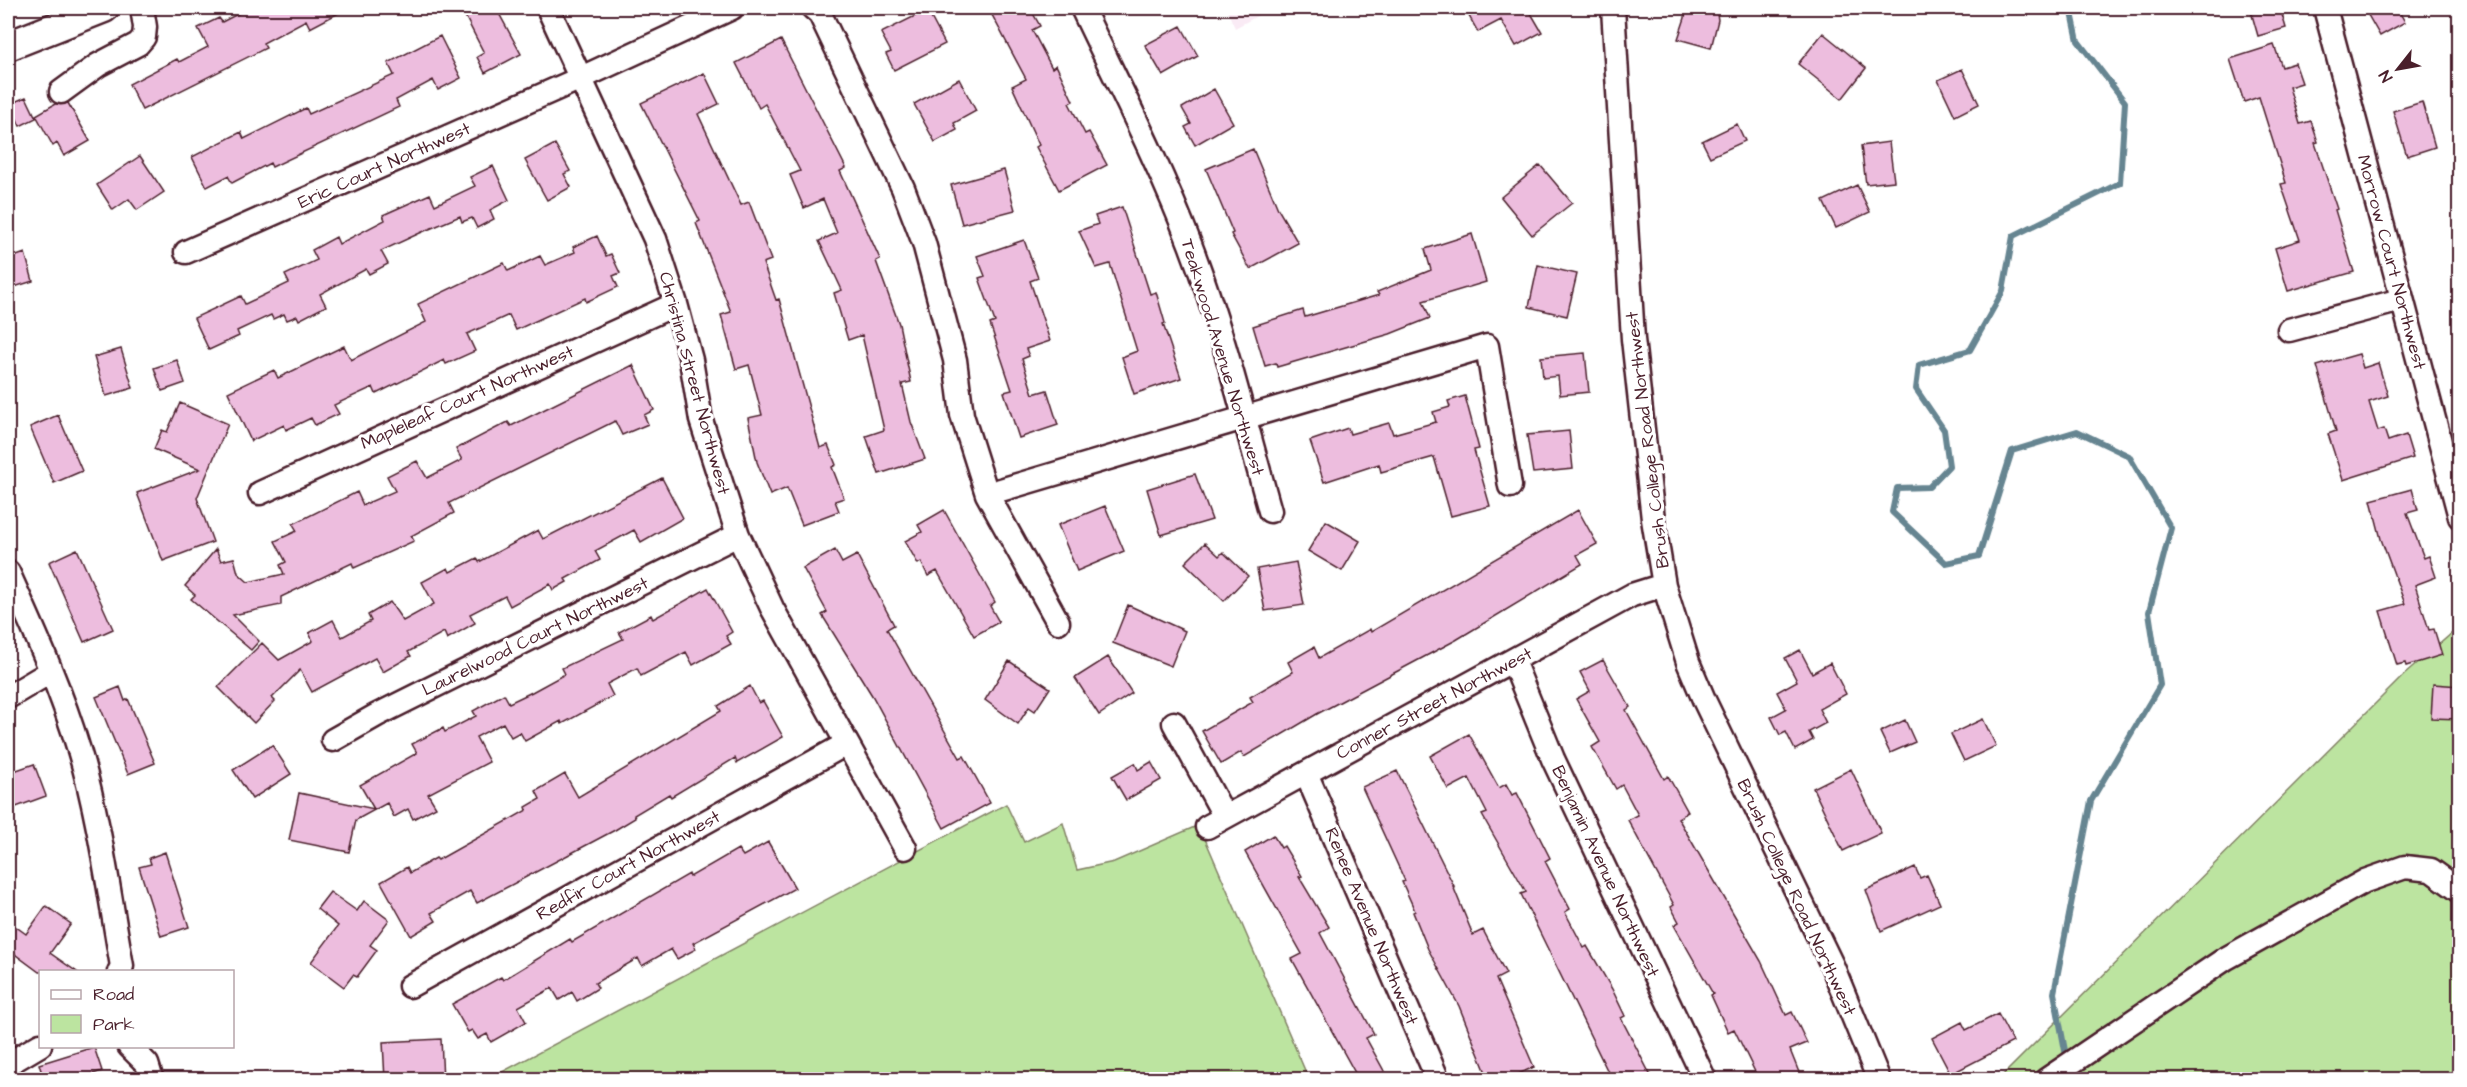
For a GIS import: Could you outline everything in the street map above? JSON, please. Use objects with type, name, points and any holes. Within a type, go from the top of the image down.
[{"type":"main road","points":[[8,46],[104,8]]},
{"type":"street","points":[[61,92],[98,65],[138,44],[144,37],[142,8]]},
{"type":"street","name":"Christina Street Northwest","points":[[548,8],[654,239],[676,304],[691,360],[701,420],[738,535],[772,608],[905,848]]},
{"type":"street","name":"Eric Court Northwest","points":[[186,252],[581,78],[732,8]]},
{"type":"street","points":[[813,8],[820,14],[903,188],[924,243],[953,350],[962,415],[987,494],[1058,622]]},
{"type":"street","name":"Teakwood Avenue Northwest","points":[[1082,8],[1161,175],[1190,245],[1270,511]]},
{"type":"street","name":"Brush College Road Northwest","points":[[1613,8],[1634,339],[1653,519],[1664,585],[1688,662],[1705,702],[1832,965],[1879,1080]]},
{"type":"street","name":"Morrow Court Northwest","points":[[2325,8],[2460,517]]},
{"type":"street","points":[[2289,330],[2401,300]]},
{"type":"street","name":"Mapleleaf Court Northwest","points":[[260,493],[676,304]]},
{"type":"street","points":[[987,494],[1487,346],[1510,486]]},
{"type":"street","name":"Laurelwood Court Northwest","points":[[333,740],[387,709],[738,535]]},
{"type":"street","points":[[8,572],[50,672],[79,750],[94,807],[123,970]]},
{"type":"street","name":"Conner Street Northwest","points":[[1174,723],[1216,822],[1632,595],[1664,585]]},
{"type":"street","name":"Benjamin Avenue Northwest","points":[[1514,661],[1557,769],[1705,1080]]},
{"type":"street","points":[[8,697],[50,672]]},
{"type":"street","name":"Redfir Court Northwest","points":[[410,987],[846,744]]},
{"type":"street","name":"Renee Avenue Northwest","points":[[1306,773],[1438,1080]]},
{"type":"street","points":[[2046,1080],[2224,959],[2365,881],[2405,867],[2431,870],[2460,891]]},
{"type":"street","points":[[8,1064],[39,1046]]},
{"type":"street","points":[[130,1048],[151,1063]]},
{"type":"shaded area","points":[[1226,8],[1272,8],[1235,28]]},
{"type":"green space","points":[[2459,627],[2459,1079],[1998,1080],[2404,675]]},
{"type":"green space","points":[[1006,804],[1024,842],[1063,823],[1077,870],[1114,862],[1199,825],[1307,1075],[1299,1080],[487,1080]]},
{"type":"building","points":[[249,8],[348,8],[310,28],[306,20],[263,43],[266,48],[142,110],[129,84],[177,59],[179,62],[208,47],[198,28],[219,18],[222,22]]},
{"type":"building","points":[[472,8],[496,8],[521,54],[485,73],[477,57],[484,53],[463,12]]},
{"type":"building","points":[[1001,8],[1030,8],[1040,26],[1032,30],[1052,68],[1056,65],[1073,101],[1069,103],[1085,134],[1089,132],[1107,165],[1059,190],[1036,147],[1039,145],[1012,86],[1026,79],[991,13]]},
{"type":"building","points":[[1485,8],[1528,8],[1542,32],[1516,46],[1501,20],[1478,32],[1469,16]]},
{"type":"building","points":[[1685,8],[1716,8],[1718,20],[1711,48],[1678,39],[1685,18]]},
{"type":"building","points":[[2250,8],[2280,8],[2286,28],[2258,36]]},
{"type":"building","points":[[2364,8],[2397,8],[2405,22],[2380,36]]},
{"type":"building","points":[[927,10],[945,44],[894,70],[886,54],[891,52],[881,33]]},
{"type":"building","points":[[1181,26],[1198,56],[1163,76],[1145,45]]},
{"type":"building","points":[[1823,33],[1866,68],[1842,99],[1798,64]]},
{"type":"building","points":[[440,36],[461,78],[438,90],[433,80],[396,100],[399,107],[272,167],[270,163],[232,183],[228,176],[207,187],[192,157],[241,132],[244,139],[306,108],[309,114],[394,75],[388,63]]},
{"type":"building","points":[[781,40],[846,168],[840,171],[880,259],[876,261],[899,324],[911,382],[902,384],[911,422],[925,459],[879,474],[866,436],[884,430],[862,335],[848,340],[834,293],[842,290],[819,241],[837,233],[823,199],[804,208],[790,175],[800,171],[765,104],[759,108],[736,63]]},
{"type":"building","points":[[2274,45],[2282,67],[2295,63],[2302,83],[2289,87],[2300,124],[2311,121],[2318,142],[2315,143],[2337,209],[2335,210],[2354,272],[2288,291],[2275,248],[2300,240],[2281,184],[2286,183],[2259,97],[2244,102],[2230,59]]},
{"type":"building","points":[[1962,69],[1979,104],[1955,116],[1938,80]]},
{"type":"building","points":[[704,73],[719,104],[698,114],[741,205],[749,202],[771,260],[763,263],[776,300],[779,299],[820,448],[828,445],[836,465],[832,467],[844,498],[835,501],[839,511],[802,525],[787,488],[770,495],[757,462],[748,418],[762,415],[749,365],[736,369],[721,315],[731,312],[696,223],[700,221],[641,103]]},
{"type":"building","points":[[959,79],[976,111],[954,123],[957,130],[935,142],[914,104]]},
{"type":"building","points":[[1214,89],[1233,123],[1195,145],[1185,127],[1191,124],[1182,108]]},
{"type":"building","points":[[26,97],[36,118],[20,126],[10,104]]},
{"type":"building","points":[[2422,102],[2435,147],[2407,156],[2393,111]]},
{"type":"building","points":[[68,103],[90,141],[64,156],[57,143],[53,146],[36,115],[55,104]]},
{"type":"building","points":[[1737,124],[1745,141],[1710,157],[1702,141]]},
{"type":"building","points":[[1889,142],[1894,181],[1866,184],[1861,146]]},
{"type":"building","points":[[555,144],[570,171],[564,174],[571,187],[547,200],[525,160]]},
{"type":"building","points":[[1253,149],[1278,209],[1298,243],[1250,269],[1231,234],[1233,233],[1206,169]]},
{"type":"building","points":[[140,156],[164,192],[137,210],[129,199],[113,210],[97,185]]},
{"type":"building","points":[[1540,165],[1572,203],[1532,235],[1501,197]]},
{"type":"building","points":[[493,166],[509,200],[490,210],[494,219],[477,228],[472,218],[462,222],[460,216],[420,233],[381,251],[388,264],[369,274],[366,269],[320,294],[326,306],[299,320],[297,316],[287,320],[284,314],[273,319],[271,315],[237,331],[239,336],[209,350],[194,318],[241,296],[245,304],[289,283],[285,275],[317,260],[312,250],[336,237],[339,244],[385,220],[383,215],[430,194],[435,205],[475,186],[470,177]]},
{"type":"building","points":[[1004,170],[1015,210],[962,224],[951,185]]},
{"type":"building","points":[[1857,185],[1870,212],[1836,228],[1823,201]]},
{"type":"building","points":[[1122,207],[1150,294],[1156,292],[1165,323],[1163,324],[1181,378],[1134,394],[1122,357],[1137,351],[1110,264],[1096,268],[1079,231],[1098,224],[1095,216]]},
{"type":"building","points":[[1472,234],[1486,282],[1423,301],[1430,318],[1390,334],[1277,367],[1276,363],[1265,366],[1253,326],[1303,310],[1305,317],[1379,295],[1377,292],[1431,270],[1425,249]]},
{"type":"building","points":[[597,236],[606,256],[611,254],[620,273],[613,276],[618,287],[586,302],[585,298],[516,330],[509,315],[467,334],[475,351],[446,364],[444,360],[376,394],[373,387],[334,405],[339,414],[315,425],[311,418],[286,430],[284,425],[251,441],[228,392],[274,370],[278,378],[344,346],[351,360],[426,322],[418,304],[504,263],[508,271],[540,256],[545,265],[575,252],[573,247]]},
{"type":"building","points":[[1024,240],[1038,278],[1030,281],[1050,341],[1026,349],[1029,356],[1022,359],[1033,394],[1047,390],[1058,425],[1019,438],[1004,392],[1012,390],[990,324],[995,322],[979,278],[985,276],[977,256]]},
{"type":"building","points":[[25,253],[33,281],[8,289],[8,259]]},
{"type":"building","points":[[1538,265],[1577,274],[1567,316],[1529,307]]},
{"type":"building","points":[[121,349],[133,388],[106,396],[94,357]]},
{"type":"building","points":[[1585,353],[1589,392],[1560,395],[1558,376],[1543,378],[1541,357]]},
{"type":"building","points":[[2359,354],[2363,368],[2378,363],[2388,396],[2369,402],[2378,431],[2384,429],[2388,441],[2406,435],[2413,458],[2343,480],[2328,434],[2336,431],[2317,366]]},
{"type":"building","points":[[177,360],[185,383],[162,391],[154,368]]},
{"type":"building","points":[[633,365],[654,410],[644,415],[648,424],[622,435],[615,421],[449,503],[454,513],[411,536],[414,541],[354,568],[352,563],[281,597],[281,605],[233,615],[259,641],[251,650],[191,599],[195,595],[185,586],[216,549],[221,561],[234,558],[238,573],[248,582],[284,574],[280,565],[286,562],[275,541],[297,531],[293,524],[357,492],[363,505],[395,491],[387,476],[417,461],[427,478],[462,460],[456,449],[508,422],[511,426]]},
{"type":"building","points":[[1465,396],[1479,449],[1474,450],[1490,506],[1451,516],[1434,457],[1381,472],[1379,464],[1324,482],[1310,441],[1348,428],[1350,434],[1389,423],[1393,434],[1436,422],[1433,412],[1450,407],[1448,401]]},
{"type":"building","points":[[180,403],[228,424],[197,498],[213,542],[163,561],[137,493],[200,469],[154,449],[162,430],[167,432]]},
{"type":"building","points":[[58,415],[82,471],[54,483],[30,427]]},
{"type":"building","points":[[1569,431],[1573,469],[1533,473],[1527,435]]},
{"type":"building","points":[[1195,474],[1212,520],[1161,535],[1147,489]]},
{"type":"building","points":[[662,478],[683,518],[641,542],[634,530],[595,551],[600,560],[565,579],[567,582],[553,590],[550,584],[510,606],[505,596],[470,614],[475,623],[447,639],[444,632],[408,652],[411,656],[383,672],[375,658],[312,692],[300,670],[272,698],[275,701],[254,723],[218,687],[262,643],[279,660],[313,641],[309,633],[333,620],[342,637],[371,621],[368,615],[390,602],[403,621],[434,604],[422,582],[448,568],[450,572],[477,558],[479,562],[538,530],[543,539]]},
{"type":"building","points":[[2412,489],[2418,510],[2407,513],[2424,558],[2429,556],[2436,577],[2415,585],[2429,630],[2434,629],[2442,655],[2406,666],[2405,663],[2397,665],[2380,611],[2405,604],[2381,539],[2371,500]]},
{"type":"building","points":[[1105,506],[1124,551],[1077,571],[1058,525]]},
{"type":"building","points":[[944,510],[995,602],[990,606],[999,622],[974,636],[937,571],[928,576],[921,562],[918,564],[905,541],[922,532],[918,525]]},
{"type":"building","points":[[1578,510],[1597,544],[1577,555],[1582,564],[1456,640],[1317,714],[1244,757],[1241,752],[1221,764],[1202,731],[1253,702],[1250,697],[1293,672],[1288,662],[1314,647],[1319,658],[1370,629],[1371,632]]},
{"type":"building","points":[[1326,521],[1360,541],[1342,571],[1308,551]]},
{"type":"building","points":[[1205,543],[1219,556],[1223,552],[1248,576],[1224,601],[1185,563]]},
{"type":"building","points":[[77,549],[113,629],[84,642],[49,562]]},
{"type":"building","points":[[835,550],[842,563],[857,555],[894,625],[887,629],[960,758],[964,756],[990,803],[944,828],[873,697],[822,615],[827,612],[803,568]]},
{"type":"building","points":[[1296,562],[1304,605],[1265,611],[1257,569]]},
{"type":"building","points":[[708,588],[732,632],[726,636],[731,644],[693,665],[686,652],[641,676],[637,668],[607,684],[613,696],[525,741],[520,732],[511,737],[503,723],[476,737],[489,762],[428,794],[436,807],[413,819],[408,809],[394,817],[387,803],[356,820],[349,852],[289,840],[299,793],[374,809],[360,785],[417,753],[412,744],[443,728],[445,732],[476,716],[473,711],[504,694],[509,703],[532,692],[565,674],[562,668],[623,639],[619,632],[651,615],[653,619]]},
{"type":"building","points":[[1128,605],[1185,631],[1171,666],[1113,643]]},
{"type":"building","points":[[1800,650],[1812,673],[1830,663],[1846,694],[1819,709],[1826,723],[1809,732],[1813,740],[1795,750],[1786,732],[1780,735],[1771,717],[1786,709],[1777,692],[1797,681],[1785,658]]},
{"type":"building","points":[[1108,657],[1132,693],[1099,715],[1075,678]]},
{"type":"building","points":[[1603,660],[1630,707],[1626,710],[1664,779],[1668,776],[1688,812],[1678,818],[1761,961],[1786,1015],[1792,1012],[1807,1043],[1790,1050],[1802,1080],[1759,1080],[1734,1029],[1728,1032],[1711,995],[1713,994],[1674,925],[1679,922],[1671,907],[1674,905],[1628,820],[1638,815],[1622,785],[1616,789],[1592,747],[1600,742],[1576,699],[1590,691],[1580,672]]},
{"type":"building","points":[[1009,661],[1050,688],[1035,711],[1029,707],[1018,724],[985,700]]},
{"type":"building","points":[[2433,684],[2460,686],[2460,719],[2431,718]]},
{"type":"building","points":[[750,686],[759,703],[763,701],[783,737],[737,763],[735,758],[671,797],[669,794],[634,815],[635,818],[615,830],[477,903],[470,891],[431,913],[436,921],[411,936],[381,882],[407,867],[410,873],[436,858],[438,860],[527,810],[526,807],[540,799],[536,791],[565,774],[578,797],[721,711],[718,706]]},
{"type":"building","points":[[120,687],[125,701],[128,699],[155,763],[128,774],[96,697]]},
{"type":"building","points":[[1983,719],[1996,746],[1964,761],[1951,734]]},
{"type":"building","points":[[1905,720],[1915,742],[1890,753],[1880,732]]},
{"type":"building","points":[[1469,734],[1499,788],[1506,784],[1512,795],[1517,793],[1550,858],[1545,861],[1570,909],[1565,912],[1584,948],[1587,946],[1612,989],[1625,1016],[1621,1018],[1653,1080],[1612,1080],[1521,894],[1526,892],[1482,815],[1487,813],[1469,778],[1448,789],[1430,756]]},
{"type":"building","points":[[272,745],[291,774],[252,799],[233,770]]},
{"type":"building","points":[[1151,762],[1161,780],[1126,800],[1112,776],[1135,763],[1138,770]]},
{"type":"building","points":[[34,764],[46,796],[8,810],[8,773]]},
{"type":"building","points":[[1851,769],[1881,833],[1843,851],[1813,788]]},
{"type":"building","points":[[1397,771],[1454,886],[1473,935],[1483,930],[1506,974],[1496,979],[1534,1067],[1505,1080],[1489,1080],[1459,1006],[1428,949],[1402,882],[1405,881],[1362,787]]},
{"type":"building","points":[[1273,835],[1281,848],[1284,846],[1302,876],[1299,877],[1329,927],[1320,933],[1374,1034],[1366,1038],[1389,1080],[1359,1080],[1292,959],[1302,954],[1245,852]]},
{"type":"building","points":[[768,842],[795,888],[693,943],[696,949],[677,959],[671,949],[642,966],[638,958],[595,983],[598,988],[577,1001],[572,992],[559,1000],[552,988],[518,1007],[526,1022],[491,1042],[487,1034],[478,1039],[472,1030],[468,1032],[452,1004],[501,977],[503,980],[570,939],[572,942],[689,874],[690,877],[738,849],[743,856]]},
{"type":"building","points":[[165,852],[189,927],[161,936],[139,867],[151,864],[149,858]]},
{"type":"building","points":[[1915,867],[1920,878],[1927,875],[1940,904],[1881,931],[1866,890]]},
{"type":"building","points":[[330,892],[357,911],[364,901],[389,920],[370,945],[377,950],[357,977],[353,975],[344,987],[311,962],[338,926],[317,909]]},
{"type":"building","points":[[46,906],[71,924],[50,953],[74,970],[39,970],[39,972],[8,949],[8,921],[26,934]]},
{"type":"building","points":[[1998,1014],[2013,1042],[1951,1074],[1932,1038],[1962,1022],[1966,1030]]},
{"type":"building","points":[[441,1039],[443,1080],[385,1080],[383,1042]]},
{"type":"building","points":[[94,1048],[102,1071],[93,1074],[95,1080],[44,1080],[39,1064]]},
{"type":"waterway","points":[[2067,1061],[2054,993],[2091,801],[2160,685],[2149,612],[2171,528],[2129,456],[2077,431],[2012,451],[1979,556],[1946,563],[1892,512],[1897,488],[1929,487],[1949,466],[1944,430],[1916,389],[1919,365],[1970,350],[2003,291],[2013,236],[2120,183],[2125,102],[2078,41],[2071,8]]}]
